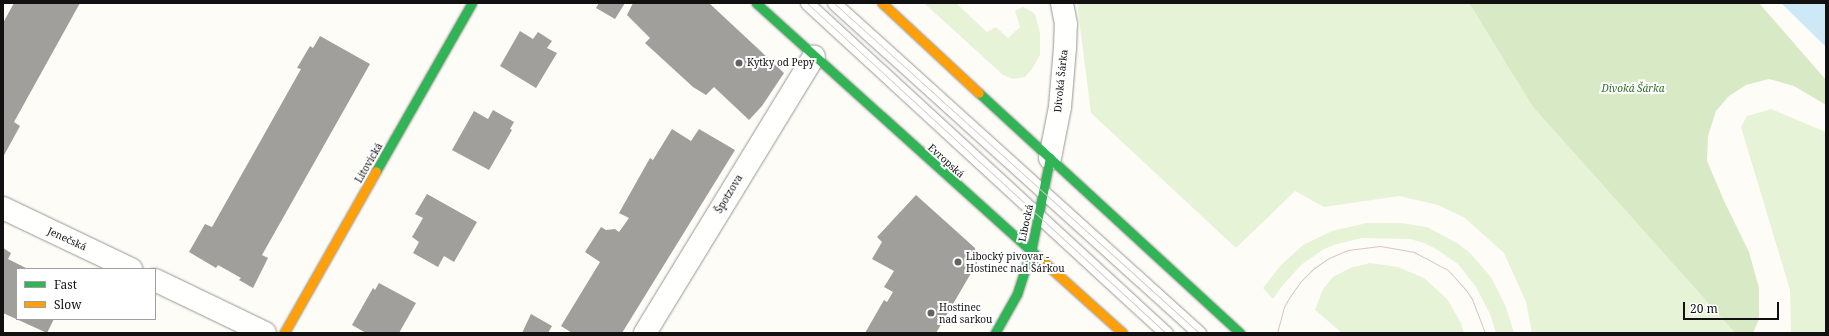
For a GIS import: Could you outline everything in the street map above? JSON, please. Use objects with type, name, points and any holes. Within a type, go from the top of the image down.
[{"type":"main road","name":"Litovická","points":[[284,333],[472,3]]},
{"type":"main road","name":"Evropská","points":[[756,3],[1123,333]]},
{"type":"main road","points":[[882,3],[1240,333]]},
{"type":"main road","name":"Libocká","points":[[995,333],[1017,294],[1031,251],[1050,158]]},
{"type":"street","name":"Divoká Šárka","points":[[1050,158],[1060,107],[1066,24],[1062,3]]},
{"type":"street","name":"Špotzova","points":[[645,333],[814,56]]},
{"type":"street","name":"Jenečská","points":[[3,208],[129,268]]},
{"type":"street","points":[[156,280],[266,333]]},
{"type":"lane","points":[[807,3],[1166,333]]},
{"type":"lane","points":[[834,3],[1044,191],[1199,333]]},
{"type":"green space","points":[[924,3],[956,3],[987,32],[996,27],[1008,38],[1020,27],[1015,11],[1023,7],[1035,14],[1040,33],[1040,55],[1032,69],[1025,77],[1013,79],[1003,75]]},
{"type":"green space","points":[[1077,3],[1469,3],[1533,107],[1735,333],[1532,333],[1526,302],[1504,253],[1465,218],[1438,205],[1399,196],[1324,207],[1295,191],[1236,248],[1091,113]]},
{"type":"green space","name":"Divoká Šárka","points":[[1469,3],[1759,3],[1826,80],[1826,105],[1794,86],[1769,79],[1746,85],[1729,96],[1716,111],[1708,136],[1707,161],[1725,203],[1749,252],[1759,288],[1759,319],[1753,333],[1735,333],[1533,107]]},
{"type":"green space","points":[[1771,109],[1826,132],[1826,333],[1791,333],[1790,290],[1741,127],[1747,116]]},
{"type":"green space","points":[[1367,223],[1401,223],[1427,227],[1457,243],[1470,253],[1491,277],[1506,307],[1514,333],[1496,333],[1490,314],[1476,287],[1458,264],[1436,249],[1424,243],[1410,239],[1362,238],[1337,244],[1324,249],[1301,265],[1273,299],[1263,288],[1281,265],[1303,245],[1332,231]]},
{"type":"green space","points":[[1370,263],[1398,267],[1424,278],[1447,299],[1461,323],[1464,333],[1342,333],[1315,310],[1323,289],[1333,277],[1350,268]]},
{"type":"water","points":[[1781,3],[1826,3],[1826,47]]},
{"type":"building","points":[[14,3],[80,3],[14,122],[20,126],[3,157],[3,23]]},
{"type":"building","points":[[599,3],[625,3],[615,19],[596,8]]},
{"type":"building","points":[[633,3],[709,3],[784,73],[762,106],[749,120],[714,87],[706,95],[693,87],[645,43],[650,38],[627,15]]},
{"type":"building","points":[[520,31],[533,39],[538,32],[552,41],[547,48],[557,53],[536,88],[500,66]]},
{"type":"building","points":[[320,36],[370,64],[262,255],[268,258],[253,288],[239,280],[241,278],[218,265],[216,268],[189,252],[205,224],[212,227],[301,69],[297,68],[310,46],[313,48]]},
{"type":"building","points":[[493,110],[514,122],[510,129],[512,130],[489,170],[452,150],[474,111],[488,119]]},
{"type":"building","points":[[672,129],[691,141],[699,129],[735,150],[622,333],[572,333],[561,326],[600,262],[585,252],[601,227],[606,230],[615,229],[619,232],[629,218],[619,213],[650,158],[653,160]]},
{"type":"building","points":[[427,194],[477,222],[454,262],[444,256],[438,267],[413,253],[419,242],[412,237],[423,218],[415,214]]},
{"type":"building","points":[[916,195],[975,248],[977,263],[936,333],[865,333],[884,300],[887,302],[893,292],[884,287],[894,271],[872,259],[882,242],[877,237]]},
{"type":"building","points":[[3,248],[11,253],[8,259],[26,268],[16,268],[16,319],[3,313]]},
{"type":"building","points":[[379,283],[416,303],[399,333],[366,333],[352,325],[373,288],[375,290]]},
{"type":"building","points":[[531,314],[552,326],[548,333],[522,333]]},
{"type":"building","points":[[18,320],[54,320],[47,333]]},
{"type":"tram line","points":[[807,3],[1166,333]]},
{"type":"tram line","points":[[834,3],[1199,333]]},
{"type":"tram line","points":[[1277,333],[1284,307],[1289,298],[1300,282],[1313,269],[1329,258],[1348,250],[1380,246],[1414,252],[1448,270],[1472,299],[1485,333]]},
{"type":"traffic: fast","points":[[376,171],[472,3]]},
{"type":"traffic: fast","points":[[756,3],[1046,264]]},
{"type":"traffic: fast","points":[[979,93],[1240,333]]},
{"type":"traffic: fast","points":[[995,333],[1017,294],[1031,251],[1050,158]]},
{"type":"traffic: slow","points":[[882,3],[979,93]]},
{"type":"traffic: slow","points":[[284,333],[376,171]]},
{"type":"traffic: slow","points":[[1046,264],[1123,333]]},
{"type":"place","name":"Kytky od Pepy","points":[[739,63]]},
{"type":"place","name":"Libocký pivovar - Hostinec nad Šárkou","points":[[958,262]]},
{"type":"place","name":"Hostinec nad sarkou","points":[[931,313]]}]
